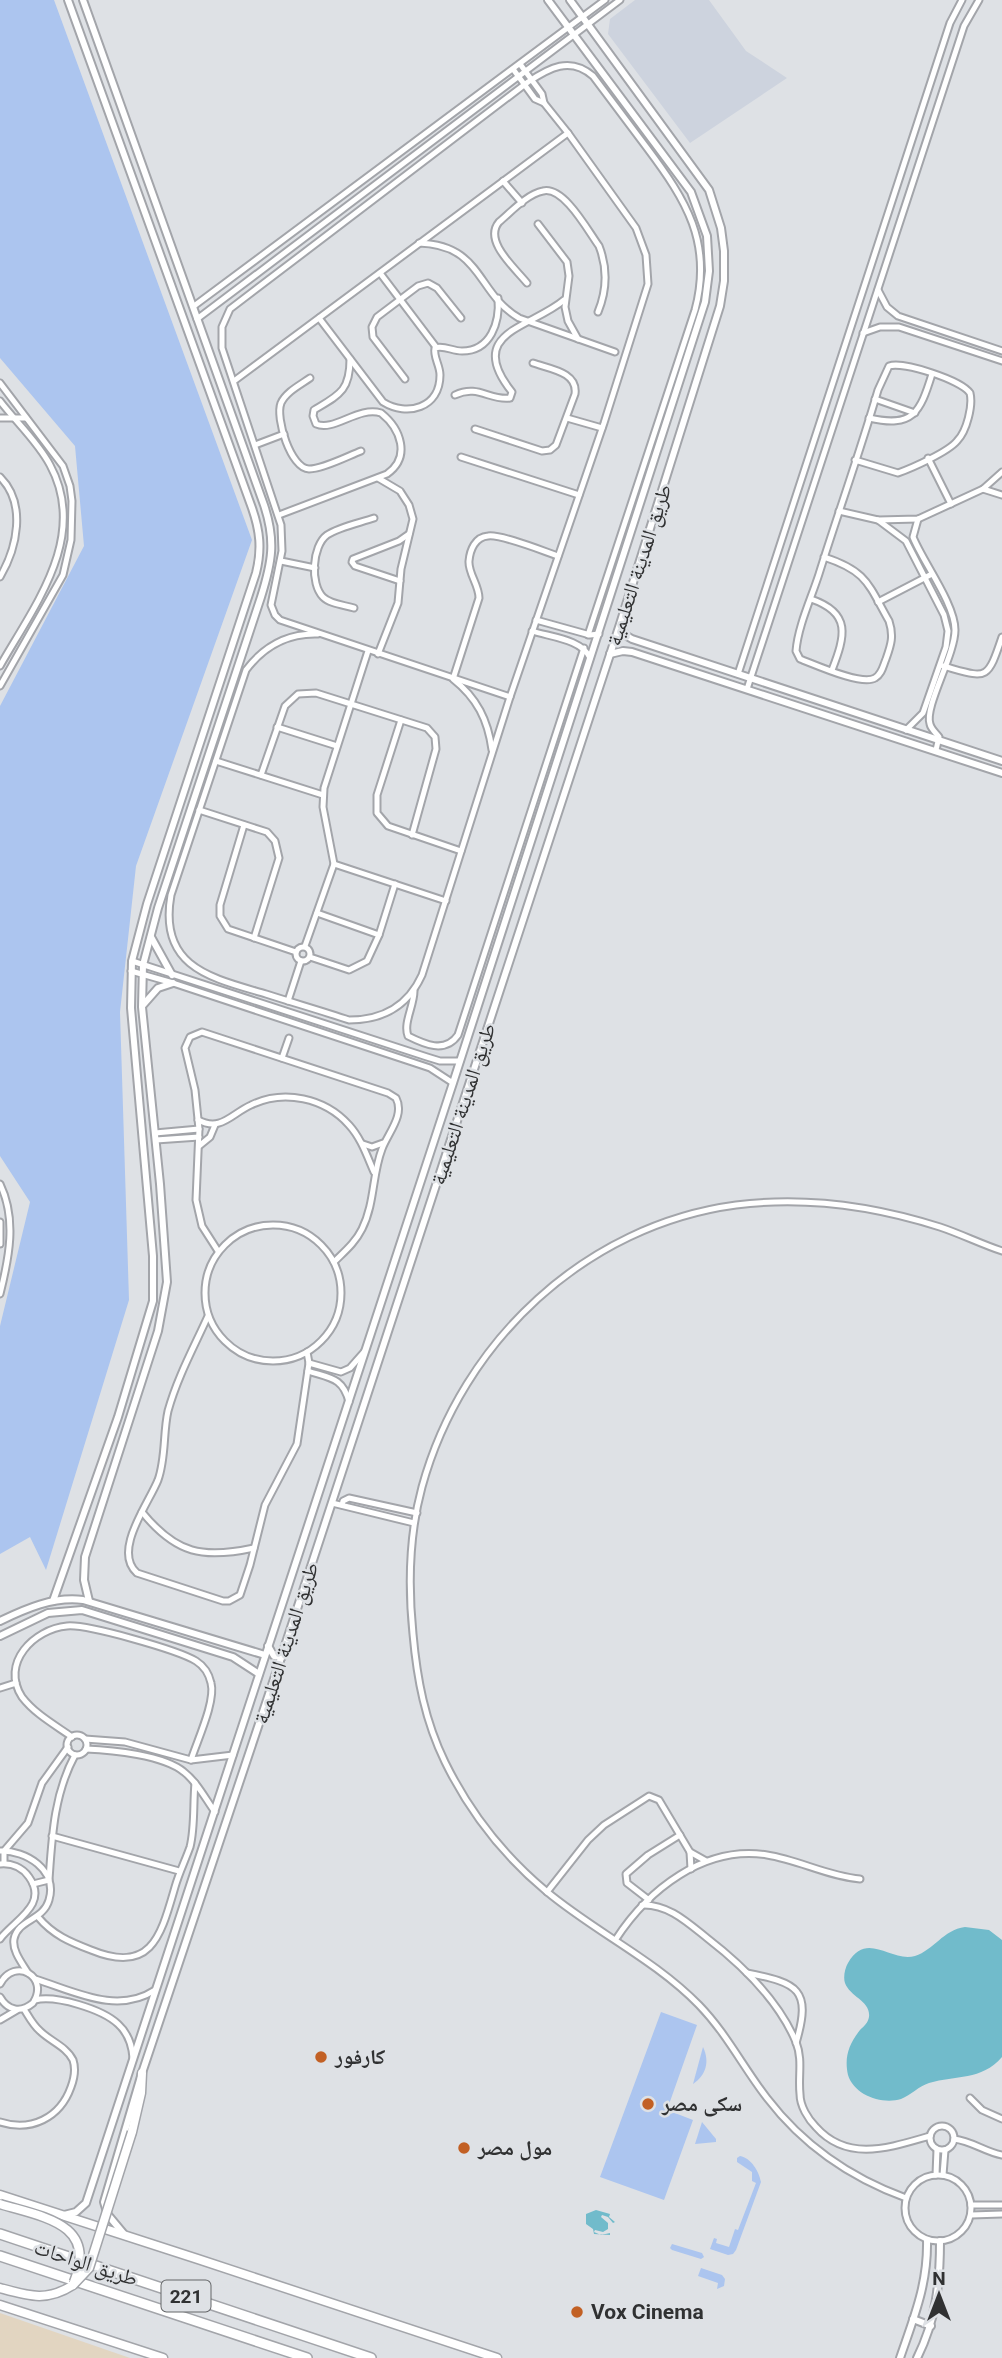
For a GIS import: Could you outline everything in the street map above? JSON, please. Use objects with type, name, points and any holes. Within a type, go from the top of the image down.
[{"type":"highway","name":"طريق الواحات","points":[[0,2234],[372,2358]]},
{"type":"highway","name":"طريق الواحات","points":[[0,2256],[307,2358]]},
{"type":"main road","points":[[0,2288],[36,2297],[56,2295],[73,2285],[89,2268],[132,2132],[141,2093],[142,2073]]},
{"type":"main road","points":[[0,2195],[497,2358]]},
{"type":"main road","points":[[0,2204],[55,2221],[72,2232],[78,2242],[81,2259],[73,2285]]},
{"type":"main road","points":[[0,2305],[163,2358]]},
{"type":"street","points":[[53,1601],[118,1417],[153,1301],[153,1256],[132,1030],[132,961],[146,905],[256,573],[261,541],[252,508],[68,0]]},
{"type":"street","points":[[83,0],[264,505],[272,539],[272,559],[264,587],[209,750],[143,965],[142,1007],[167,1282],[154,1344],[85,1557],[84,1580],[89,1601]]},
{"type":"street","name":"طريق المدينة التعليمية","points":[[62,2215],[76,2212],[86,2203],[701,318],[709,271],[707,236],[691,192],[548,0]]},
{"type":"street","name":"طريق المدينة التعليمية","points":[[124,2234],[108,2215],[104,2202],[129,2113],[413,1258],[654,519],[720,306],[725,268],[722,228],[711,196],[702,178],[570,0]]},
{"type":"street","points":[[194,306],[605,0]]},
{"type":"street","points":[[186,326],[620,0]]},
{"type":"street","points":[[738,674],[950,23],[962,0]]},
{"type":"street","points":[[747,689],[964,26],[979,0]]},
{"type":"street","points":[[318,634],[296,635],[283,639],[264,650],[246,670],[168,908],[175,944],[190,964],[211,977],[349,1020],[363,1020],[388,1013],[399,1006],[414,990],[422,975],[510,697],[648,284],[646,255],[636,228],[544,103],[541,94],[520,64]]},
{"type":"street","points":[[510,697],[318,634],[280,620],[273,612],[272,601],[283,542],[279,515],[221,338],[224,321],[230,309],[532,80],[547,69],[559,66],[576,66],[593,76],[679,192],[692,219],[700,254],[701,282],[695,310],[588,635]]},
{"type":"street","points":[[513,69],[535,99],[544,103]]},
{"type":"street","points":[[234,381],[568,133]]},
{"type":"street","points":[[503,181],[522,203]]},
{"type":"street","points":[[527,283],[497,244],[493,234],[496,224],[522,203],[544,191],[556,192],[566,200],[598,246],[604,262],[604,296],[598,312]]},
{"type":"street","points":[[895,191],[909,195]]},
{"type":"street","points":[[538,224],[567,262],[569,282],[564,300],[568,321],[578,339]]},
{"type":"street","points":[[419,243],[441,246],[462,255],[514,315],[526,322],[615,352]]},
{"type":"street","points":[[380,273],[436,347],[463,351],[484,344],[494,332],[497,323],[498,298]]},
{"type":"street","points":[[405,379],[373,337],[372,330],[377,317],[421,285],[431,284],[461,318]]},
{"type":"street","points":[[877,289],[887,307],[898,316],[1002,351]]},
{"type":"street","points":[[455,395],[474,390],[504,399],[510,398],[512,392],[498,371],[497,351],[507,333],[564,300]]},
{"type":"street","points":[[319,318],[386,404],[399,409],[412,410],[424,406],[434,396],[440,378],[439,364],[433,353],[436,347]]},
{"type":"street","points":[[863,333],[880,327],[899,327],[1002,361]]},
{"type":"street","points":[[279,515],[378,478],[395,468],[401,453],[400,439],[395,428],[381,413],[367,411],[323,426],[316,424],[314,410],[338,395],[348,383],[350,359]]},
{"type":"street","points":[[475,429],[546,451],[556,445],[576,391],[573,380],[568,375],[533,363]]},
{"type":"street","points":[[824,556],[856,570],[889,621],[893,637],[880,674],[866,681],[800,659],[796,651],[824,556],[855,460],[884,372],[892,364],[900,364],[963,385],[970,393],[971,403],[960,438],[951,446],[898,472],[855,460]]},
{"type":"street","points":[[869,418],[895,422],[915,413],[922,403],[932,374]]},
{"type":"street","points":[[310,378],[286,396],[280,405],[279,416],[294,461],[304,469],[316,468],[361,451]]},
{"type":"street","points":[[0,383],[59,459],[68,479],[72,501],[68,559],[59,582],[0,686]]},
{"type":"street","points":[[875,400],[915,413]]},
{"type":"street","points":[[0,401],[4,410],[48,462],[62,501],[61,540],[51,575],[0,666]]},
{"type":"street","points":[[381,413],[386,404]]},
{"type":"street","points":[[4,410],[21,411]]},
{"type":"street","points":[[0,418],[26,418]]},
{"type":"street","points":[[567,418],[602,428]]},
{"type":"street","points":[[256,445],[284,434]]},
{"type":"street","points":[[461,457],[579,495]]},
{"type":"street","points":[[928,458],[951,503]]},
{"type":"street","points":[[839,510],[878,520],[918,519],[983,489],[1002,472]]},
{"type":"street","points":[[0,477],[10,490],[17,523],[12,551],[0,577]]},
{"type":"street","points":[[378,478],[396,488],[406,500],[413,519],[401,565],[398,603],[378,654]]},
{"type":"street","points":[[983,489],[1002,495]]},
{"type":"street","points":[[637,515],[654,519]]},
{"type":"street","points":[[354,608],[331,602],[321,595],[315,583],[317,549],[327,535],[374,519]]},
{"type":"street","points":[[918,519],[913,537],[950,611],[955,629],[929,715],[929,723],[939,740],[936,750]]},
{"type":"street","points":[[878,520],[906,541],[947,623],[943,666],[923,713],[906,730]]},
{"type":"street","points":[[400,581],[355,566],[352,562],[409,534]]},
{"type":"street","points":[[453,679],[479,598],[469,563],[475,543],[482,537],[492,536],[558,556]]},
{"type":"street","points":[[281,561],[315,568]]},
{"type":"street","points":[[878,602],[932,574]]},
{"type":"street","points":[[811,600],[834,610],[842,628],[842,642],[832,670]]},
{"type":"street","points":[[536,620],[588,635],[599,634]]},
{"type":"street","points":[[620,624],[629,638],[1002,761]]},
{"type":"street","points":[[532,631],[584,648],[591,659]]},
{"type":"street","points":[[943,666],[978,675],[985,674],[990,669],[1002,637]]},
{"type":"street","points":[[414,990],[406,1034],[436,1046],[452,1043],[458,1035],[584,648]]},
{"type":"street","points":[[305,946],[334,864],[323,795],[368,651]]},
{"type":"street","points":[[610,654],[632,652],[1002,772]]},
{"type":"street","points":[[453,679],[467,689],[482,712],[492,753]]},
{"type":"street","points":[[261,775],[285,706],[298,694],[316,693],[427,728],[436,743],[412,835]]},
{"type":"street","points":[[401,720],[376,804],[382,820],[388,826],[461,851]]},
{"type":"street","points":[[277,727],[337,746]]},
{"type":"street","points":[[198,746],[209,750]]},
{"type":"street","points":[[216,761],[323,795]]},
{"type":"street","points":[[552,778],[568,784]]},
{"type":"street","points":[[199,810],[272,836],[279,852],[254,938]]},
{"type":"street","points":[[244,825],[219,910],[222,921],[228,929],[296,952]]},
{"type":"street","points":[[334,864],[446,901]]},
{"type":"street","points":[[288,1001],[301,961],[310,957],[349,970],[371,956],[395,884]]},
{"type":"street","points":[[317,913],[379,935]]},
{"type":"street","points":[[151,935],[173,979]]},
{"type":"street","points":[[301,961],[296,952],[299,947],[305,946]]},
{"type":"street","points":[[305,946],[310,957]]},
{"type":"street","points":[[132,961],[173,979],[422,1066],[453,1083]]},
{"type":"street","points":[[131,971],[173,979],[440,1061],[460,1061]]},
{"type":"street","points":[[142,1007],[151,993],[173,979]]},
{"type":"street","points":[[218,1251],[202,1226],[195,1199],[200,1129],[195,1090],[185,1048],[190,1037],[202,1032],[393,1095],[399,1103],[399,1113],[384,1142],[374,1172],[370,1209],[363,1227],[355,1243],[334,1262]]},
{"type":"street","points":[[282,1058],[289,1038]]},
{"type":"street","points":[[198,1120],[215,1125],[251,1104],[268,1098],[304,1098],[322,1104],[350,1126],[374,1172]]},
{"type":"street","points":[[199,1146],[210,1137],[215,1125]]},
{"type":"street","points":[[155,1137],[200,1129]]},
{"type":"street","points":[[155,1137],[199,1137]]},
{"type":"street","points":[[360,1142],[372,1147],[384,1142]]},
{"type":"street","points":[[0,1184],[7,1205],[10,1238],[8,1264],[0,1294]]},
{"type":"street","points":[[906,2198],[862,2179],[810,2143],[766,2098],[736,2049],[699,2005],[673,1980],[547,1892],[506,1853],[475,1815],[445,1762],[428,1719],[417,1677],[410,1611],[414,1523],[436,1447],[453,1408],[475,1372],[526,1310],[564,1276],[617,1241],[652,1225],[694,1213],[736,1205],[821,1202],[864,1207],[906,1217],[947,1229],[976,1243],[1002,1251]]},
{"type":"street","points":[[0,1222],[0,1244]]},
{"type":"street","points":[[262,1225],[296,1228],[311,1236],[334,1262],[341,1289],[337,1317],[322,1341],[307,1352],[281,1361],[250,1358],[223,1341],[208,1316],[204,1288],[206,1275],[218,1251],[230,1239],[245,1230],[262,1225]]},
{"type":"street","points":[[398,1253],[413,1258]]},
{"type":"street","points":[[208,1316],[169,1406],[162,1465],[135,1525],[128,1556],[137,1573],[229,1601],[240,1595],[265,1505],[297,1444],[309,1363],[307,1352]]},
{"type":"street","points":[[309,1363],[341,1372],[350,1368],[365,1351]]},
{"type":"street","points":[[308,1371],[339,1381],[345,1388],[349,1402]]},
{"type":"street","points":[[339,1381],[341,1372]]},
{"type":"street","points":[[342,1505],[343,1501],[349,1498],[417,1513]]},
{"type":"street","points":[[331,1503],[414,1523]]},
{"type":"street","points":[[142,1512],[162,1535],[189,1550],[219,1554],[254,1548]]},
{"type":"street","points":[[0,1621],[53,1601],[89,1601],[265,1656]]},
{"type":"street","points":[[0,1636],[48,1613],[82,1610],[233,1657],[265,1680],[271,1691]]},
{"type":"street","points":[[72,1737],[28,1703],[18,1690],[15,1670],[25,1646],[44,1631],[68,1626],[92,1627],[185,1656],[203,1667],[213,1690],[191,1760]]},
{"type":"street","points":[[268,1646],[274,1656],[282,1657]]},
{"type":"street","points":[[0,1688],[16,1683]]},
{"type":"street","points":[[0,1939],[11,1925],[31,1910],[35,1897],[33,1884],[25,1872],[19,1867],[2,1864],[2,1851],[28,1823],[42,1783],[68,1747],[72,1737],[78,1735],[85,1739],[134,1744],[191,1760],[233,1755]]},
{"type":"street","points":[[85,1739],[86,1749]]},
{"type":"street","points":[[68,1747],[75,1755]]},
{"type":"street","points":[[75,1755],[80,1755],[86,1749],[122,1752],[181,1769],[195,1783],[215,1812]]},
{"type":"street","points":[[75,1755],[57,1803],[48,1904],[38,1917],[18,1929],[13,1942],[14,1949],[28,1973],[35,1979],[113,2002],[131,2001],[155,1990]]},
{"type":"street","points":[[38,1917],[60,1938],[107,1957],[130,1957],[149,1948],[163,1930],[179,1871],[190,1846],[195,1783]]},
{"type":"street","points":[[547,1892],[588,1840],[645,1797],[653,1796],[659,1800],[690,1852],[691,1869]]},
{"type":"street","points":[[649,1900],[627,1883],[626,1874],[648,1855],[680,1835]]},
{"type":"street","points":[[52,1836],[179,1871]]},
{"type":"street","points":[[2,1851],[20,1853],[35,1860],[49,1880]]},
{"type":"street","points":[[690,1852],[706,1861]]},
{"type":"street","points":[[642,1905],[661,1899],[691,1869],[706,1861],[726,1856],[764,1854],[835,1876],[860,1879]]},
{"type":"street","points":[[33,1884],[49,1880]]},
{"type":"street","points":[[616,1939],[642,1905],[649,1900],[661,1899],[747,1972],[774,2006],[796,2043],[801,2069],[799,2095],[803,2106],[814,2125],[831,2140],[851,2148],[873,2150],[930,2136]]},
{"type":"street","points":[[0,1984],[11,1972],[28,1973]]},
{"type":"street","points":[[747,1972],[787,1982],[799,1996],[804,2013],[796,2043]]},
{"type":"street","points":[[35,1979],[38,1992],[35,2000]]},
{"type":"street","points":[[0,1997],[8,2007],[20,2009],[33,2025],[69,2053],[74,2065],[73,2082],[61,2106],[45,2119],[26,2125],[0,2122]]},
{"type":"street","points":[[0,2020],[35,2000],[56,1999],[109,2017],[124,2031],[132,2048],[133,2058]]},
{"type":"street","points":[[970,2098],[982,2110],[1002,2119]]},
{"type":"street","points":[[117,2110],[129,2113]]},
{"type":"street","points":[[942,2126],[950,2130],[954,2139],[950,2147],[941,2150],[931,2144],[930,2136],[933,2130],[942,2126]]},
{"type":"street","points":[[954,2139],[1002,2155]]},
{"type":"street","points":[[939,2175],[941,2150]]},
{"type":"street","points":[[939,2175],[953,2179],[962,2186],[968,2195],[971,2215],[967,2225],[951,2239],[927,2240],[916,2234],[908,2223],[904,2211],[906,2198],[911,2188],[920,2180],[939,2175]]},
{"type":"street","points":[[971,2206],[1002,2205]]},
{"type":"street","points":[[971,2215],[1002,2214]]},
{"type":"street","points":[[900,2358],[926,2279],[927,2240]]},
{"type":"street","points":[[917,2358],[931,2326],[938,2293],[940,2241]]},
{"type":"street","points":[[913,2319],[931,2326]]},
{"type":"shaded area","points":[[0,0],[54,0],[252,540],[136,866],[120,1012],[129,1300],[46,1570],[30,1537],[0,1554],[0,1326],[30,1202],[0,1156],[0,706],[84,546],[75,446],[0,358]]},
{"type":"shaded area","points":[[635,0],[709,0],[746,51],[787,78],[690,143],[608,34],[610,19]]},
{"type":"shaded area","points":[[965,1927],[989,1930],[1002,1940],[1002,2057],[994,2065],[977,2074],[929,2083],[894,2101],[877,2099],[862,2093],[848,2075],[847,2057],[856,2035],[868,2021],[869,2012],[845,1983],[848,1963],[855,1954],[871,1948],[906,1957],[915,1956],[951,1932]]},
{"type":"shaded area","name":"سكى مصر","points":[[661,2012],[697,2025],[667,2110],[693,2120],[664,2200],[600,2177]]},
{"type":"shaded area","points":[[703,2047],[706,2068],[693,2084]]},
{"type":"shaded area","points":[[702,2122],[716,2139],[716,2142],[695,2144]]},
{"type":"shaded area","points":[[740,2156],[748,2159],[754,2166],[761,2182],[736,2250],[728,2255],[710,2249],[714,2238],[717,2239],[716,2243],[729,2247],[756,2183],[752,2181],[752,2172],[737,2162]]},
{"type":"shaded area","points":[[596,2210],[610,2214],[609,2217],[615,2222],[602,2215],[608,2223],[608,2229],[603,2232],[595,2230],[594,2232],[599,2234],[594,2234],[593,2229],[586,2224],[586,2214]]},
{"type":"shaded area","points":[[672,2244],[702,2253],[704,2257],[701,2259],[672,2250]]},
{"type":"shaded area","points":[[701,2268],[722,2275],[725,2279],[724,2286],[717,2289],[718,2283],[698,2276]]},
{"type":"shaded area","points":[[0,2313],[130,2358],[0,2358]]},
{"type":"place","name":"كارفور","points":[[321,2057]]},
{"type":"place","name":"سكى مصر","points":[[648,2104]]},
{"type":"place","name":"مول مصر","points":[[464,2148]]},
{"type":"place","name":"Vox Cinema","points":[[577,2312]]}]
